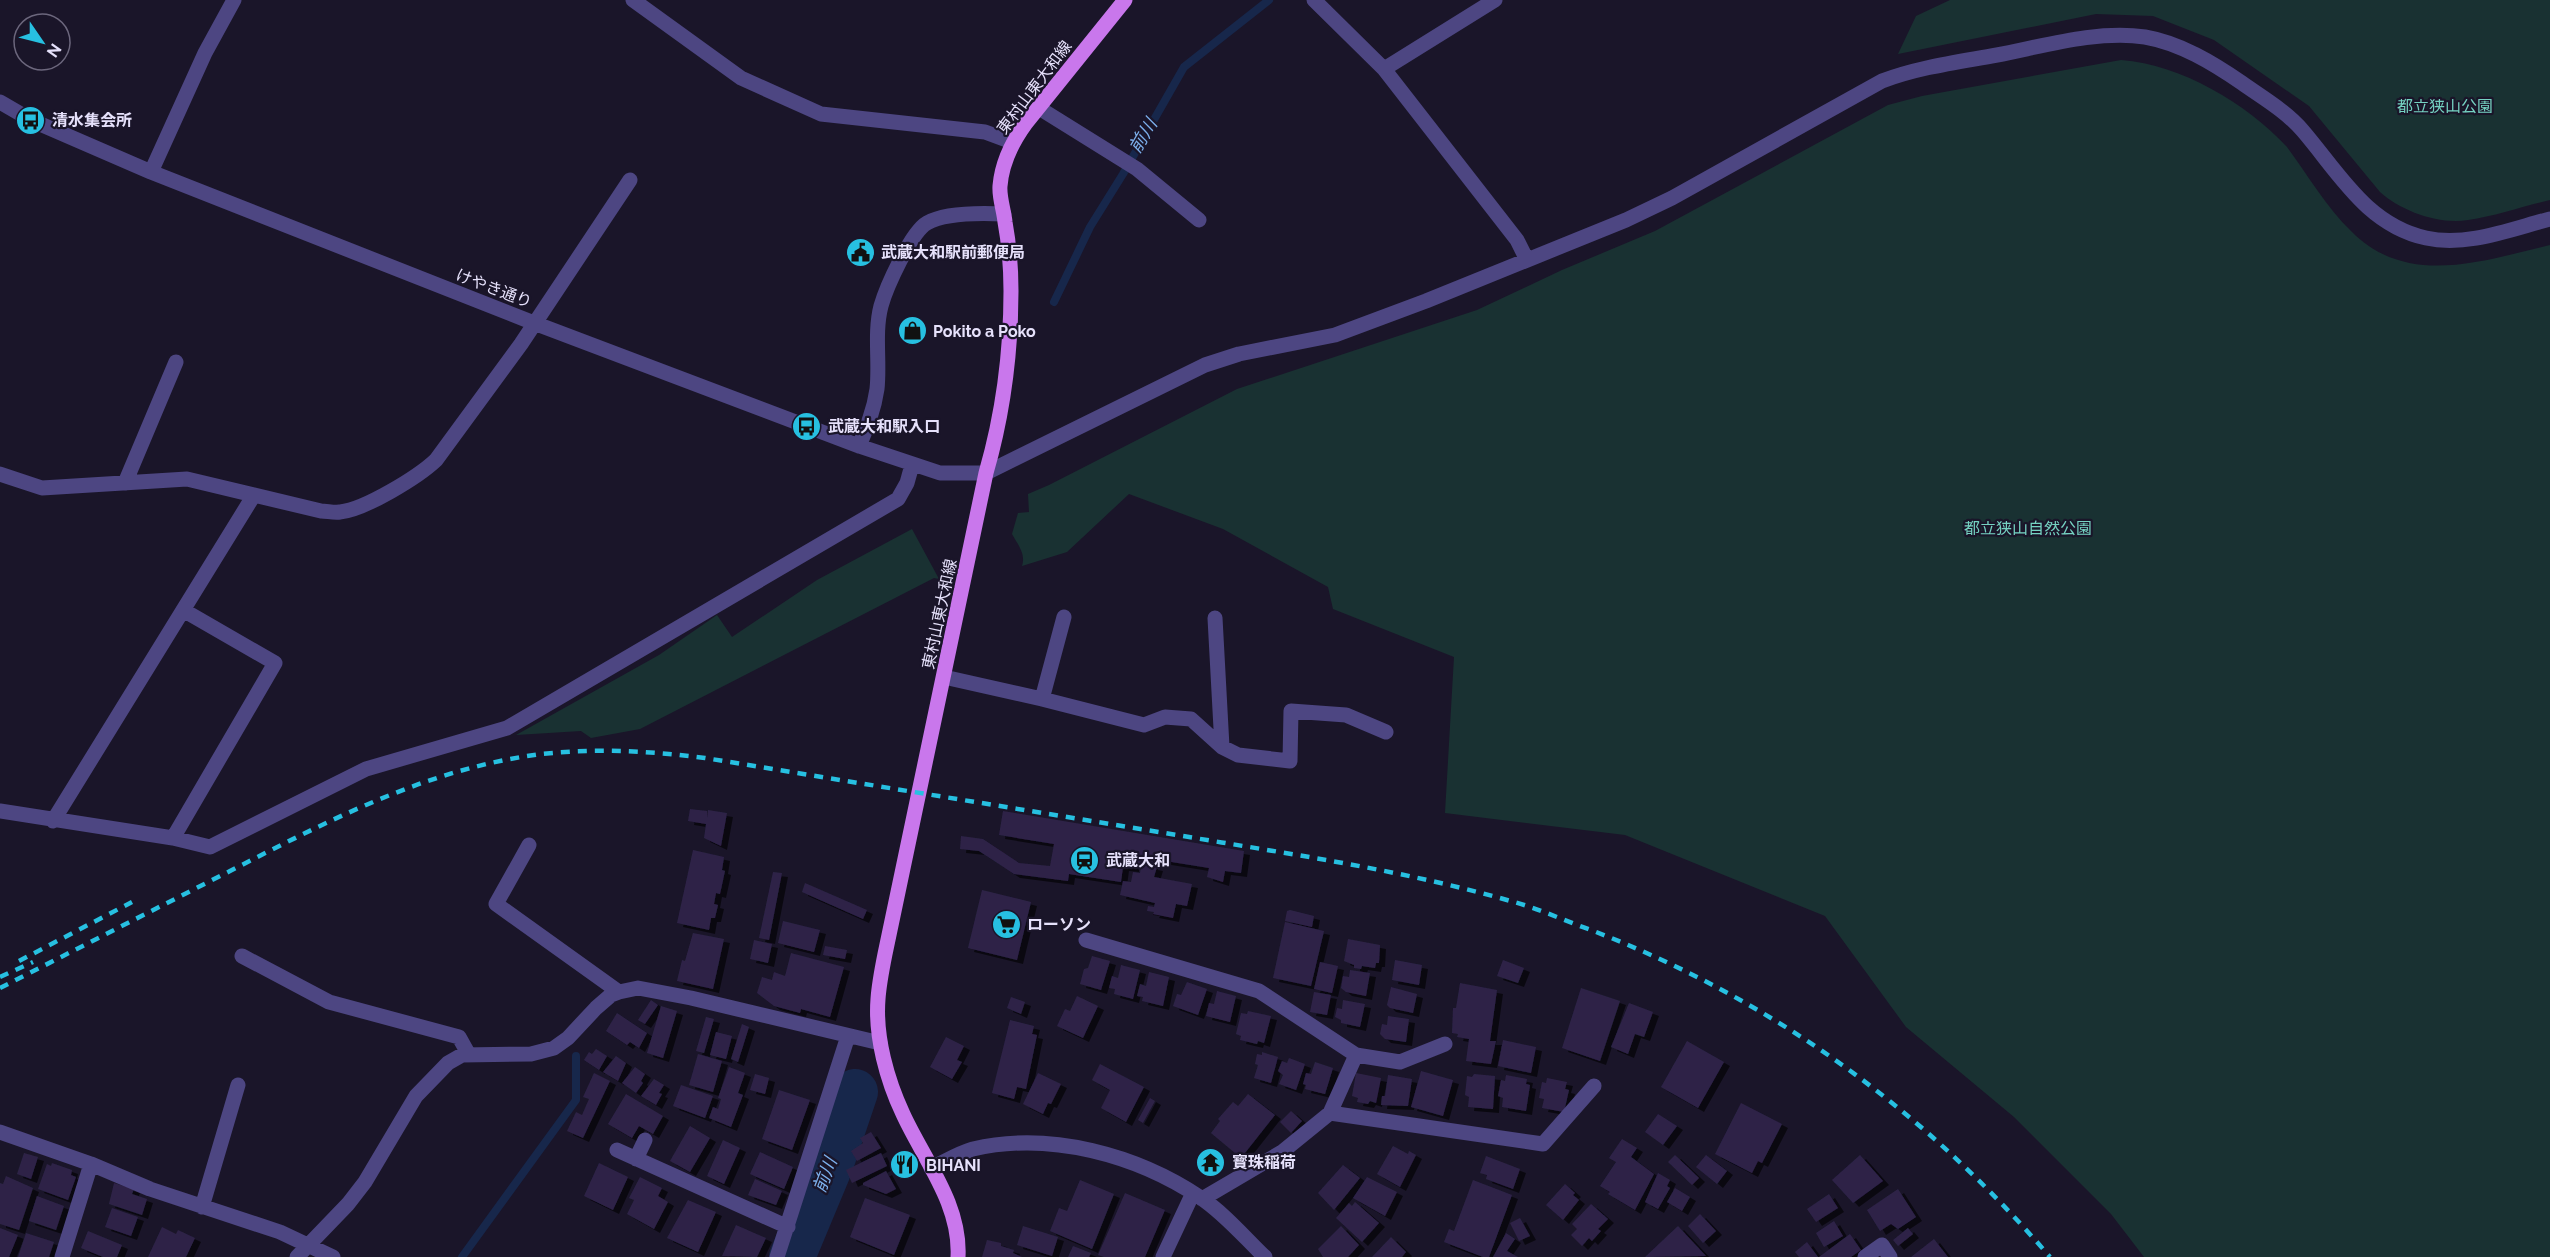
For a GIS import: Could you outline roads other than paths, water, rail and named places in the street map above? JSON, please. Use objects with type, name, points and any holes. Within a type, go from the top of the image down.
[{"type":"main road","name":"東村山東大和線","points":[[958,1257],[959,1238],[947,1197],[903,1114],[890,1083],[880,1043],[877,1000],[986,473],[997,434],[1005,380],[1011,291],[1004,214],[999,188],[1012,142],[1125,0]]},
{"type":"street","points":[[151,172],[205,53],[234,0]]},
{"type":"street","points":[[633,0],[741,78],[821,114],[985,132],[1012,142]]},
{"type":"street","points":[[1314,0],[1384,69],[1516,240],[1527,260]]},
{"type":"street","points":[[1384,69],[1495,0]]},
{"type":"street","points":[[986,473],[1205,365],[1239,354],[1335,335],[1527,260],[1672,198],[1882,81],[1912,71],[2095,37],[2145,37],[2179,47],[2235,78],[2294,122],[2358,200],[2375,215],[2410,233],[2442,241],[2461,240],[2550,219]]},
{"type":"street","name":"けやき通り","points":[[0,102],[31,120],[151,172],[859,446],[940,473],[986,473]]},
{"type":"street","points":[[1039,108],[1137,169],[1199,220]]},
{"type":"street","points":[[0,474],[42,488],[188,479],[321,511],[339,513],[358,508],[423,472],[449,442],[521,344],[630,180]]},
{"type":"street","points":[[859,446],[872,416],[877,387],[876,358],[881,306],[909,241],[927,223],[960,214],[1004,214]]},
{"type":"street","points":[[125,483],[176,362]]},
{"type":"street","points":[[0,812],[173,838],[210,847],[366,769],[507,728],[897,499],[907,483],[912,465]]},
{"type":"street","points":[[53,820],[254,495]]},
{"type":"street","points":[[173,838],[275,663],[183,610]]},
{"type":"street","points":[[1042,699],[1064,617]]},
{"type":"street","points":[[1215,618],[1222,747]]},
{"type":"street","points":[[944,677],[1144,725],[1165,717],[1191,719],[1222,747],[1238,755],[1290,761],[1292,711],[1346,715],[1386,732]]},
{"type":"street","points":[[529,845],[496,904],[619,992]]},
{"type":"street","points":[[1086,940],[1259,991],[1356,1055],[1400,1062],[1445,1044]]},
{"type":"street","points":[[242,956],[329,1002],[459,1037],[469,1055]]},
{"type":"street","points":[[302,1252],[327,1228],[365,1182],[401,1120],[431,1078],[448,1063],[462,1055],[531,1054],[554,1048],[568,1038],[611,995],[619,992],[638,988],[691,998],[880,1043]]},
{"type":"street","points":[[777,1257],[848,1036]]},
{"type":"street","points":[[1163,1257],[1198,1196],[1282,1152],[1330,1113],[1356,1055]]},
{"type":"street","points":[[202,1207],[238,1085]]},
{"type":"street","points":[[1330,1113],[1543,1144],[1594,1086]]},
{"type":"street","points":[[0,1132],[202,1207],[280,1232],[302,1252],[333,1257]]},
{"type":"street","points":[[636,1159],[645,1140]]},
{"type":"street","points":[[931,1168],[972,1149],[1017,1143],[1073,1147],[1115,1156],[1157,1174],[1198,1196],[1265,1257]]},
{"type":"street","points":[[617,1150],[788,1227]]},
{"type":"street","points":[[62,1257],[91,1164]]},
{"type":"street","points":[[1865,1257],[1882,1245],[1890,1257]]},
{"type":"waterway","name":"前川","points":[[1054,302],[1090,227],[1184,67],[1269,0]]},
{"type":"waterway","points":[[462,1257],[576,1100],[576,1056]]},
{"type":"waterway","name":"前川","points":[[792,1257],[830,1166],[855,1092]]},
{"type":"railway","points":[[0,988],[305,833],[420,784],[500,761],[542,754],[624,751],[705,758],[1341,863],[1471,890],[1543,912],[1658,958],[1722,990],[1783,1025],[1841,1064],[1897,1107],[1950,1153],[2001,1203],[2050,1257]]},
{"type":"railway","points":[[19,961],[132,902]]},
{"type":"railway","points":[[0,977],[33,962]]},
{"type":"place","name":"清水集会所","points":[[31,120]]},
{"type":"place","name":"武蔵大和駅前郵便局","points":[[860,252]]},
{"type":"place","name":"Pokito a Poko","points":[[912,331]]},
{"type":"place","name":"武蔵大和駅入口","points":[[807,426]]},
{"type":"place","name":"武蔵大和","points":[[1085,860]]},
{"type":"place","name":"ローソン","points":[[1006,924]]},
{"type":"place","name":"寳珠稲荷","points":[[1211,1162]]},
{"type":"place","name":"BIHANI","points":[[905,1165]]},
{"type":"park label","name":"都立狭山公園","points":[[2445,106]]},
{"type":"park label","name":"都立狭山自然公園","points":[[2028,528]]}]
